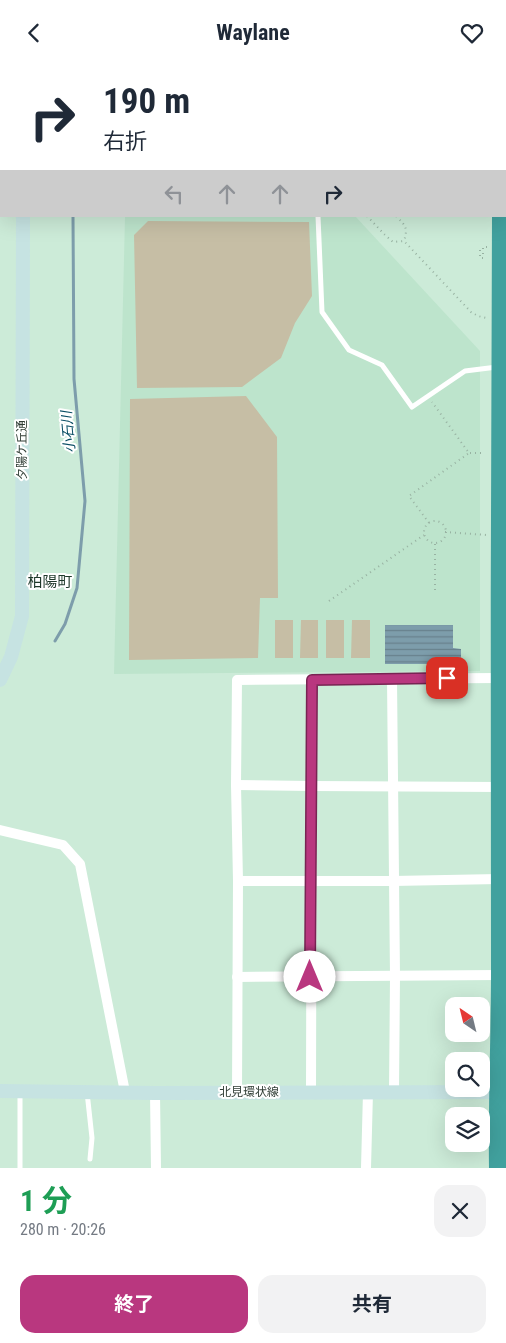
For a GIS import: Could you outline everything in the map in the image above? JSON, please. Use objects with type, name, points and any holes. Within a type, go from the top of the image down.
[{"type":"highway","points":[[498,1168],[502,1092],[499,879],[500,535],[503,492],[500,452],[500,321],[503,264],[501,217]]},
{"type":"main road","name":"夕陽ケ丘通","points":[[0,680],[11,657],[22,616],[23,217]]},
{"type":"main road","name":"北見環状線","points":[[0,1091],[155,1093],[502,1092]]},
{"type":"street","points":[[237,1092],[237,680],[499,678]]},
{"type":"street","points":[[392,679],[395,976],[394,1093]]},
{"type":"street","points":[[311,1092],[310,881],[312,680]]},
{"type":"street","points":[[236,785],[500,787]]},
{"type":"street","points":[[0,830],[63,845],[80,864],[125,1092]]},
{"type":"street","points":[[238,881],[499,879]]},
{"type":"street","points":[[238,977],[500,975]]},
{"type":"street","points":[[155,1093],[156,1168]]},
{"type":"street","points":[[366,1168],[368,1093]]},
{"type":"lane","points":[[318,217],[322,312],[349,350],[382,365],[412,407],[465,371],[500,367]]},
{"type":"lane","points":[[20,1091],[20,1168]]},
{"type":"lane","points":[[87,1092],[92,1138],[90,1159]]},
{"type":"path","points":[[368,217],[393,242],[404,241]]},
{"type":"path","points":[[397,217],[405,224],[407,231],[404,241]]},
{"type":"path","points":[[404,241],[471,312],[478,316],[500,321]]},
{"type":"path","points":[[480,250],[480,258],[483,258],[483,247]]},
{"type":"path","points":[[428,396],[469,453]]},
{"type":"path","points":[[429,523],[409,496],[469,453],[500,452]]},
{"type":"path","points":[[436,521],[444,526],[444,538],[441,541],[429,542],[424,535],[425,527],[429,523],[436,521]]},
{"type":"path","points":[[445,532],[500,535]]},
{"type":"path","points":[[329,601],[424,535]]},
{"type":"path","points":[[435,543],[435,590]]},
{"type":"shaded area","points":[[125,217],[356,217],[480,351],[480,671],[114,674]]},
{"type":"shaded area","points":[[148,221],[309,222],[312,296],[295,323],[281,358],[242,387],[137,388],[134,235]]},
{"type":"shaded area","points":[[246,396],[277,437],[278,598],[260,598],[258,658],[129,660],[130,399]]},
{"type":"shaded area","points":[[275,620],[293,620],[293,658],[275,658]]},
{"type":"shaded area","points":[[301,620],[318,620],[318,658],[300,658]]},
{"type":"shaded area","points":[[326,620],[344,620],[344,658],[326,658]]},
{"type":"shaded area","points":[[352,620],[370,620],[370,658],[351,658]]},
{"type":"water","points":[[385,625],[453,625],[453,648],[461,649],[461,660],[454,660],[448,664],[385,664]]},
{"type":"waterway","name":"小石川","points":[[55,641],[65,624],[77,588],[85,501],[74,379],[73,217]]},
{"type":"district","name":"柏陽町","points":[[50,582]]},
{"type":"route","points":[[310,977],[312,680],[447,678]]}]
